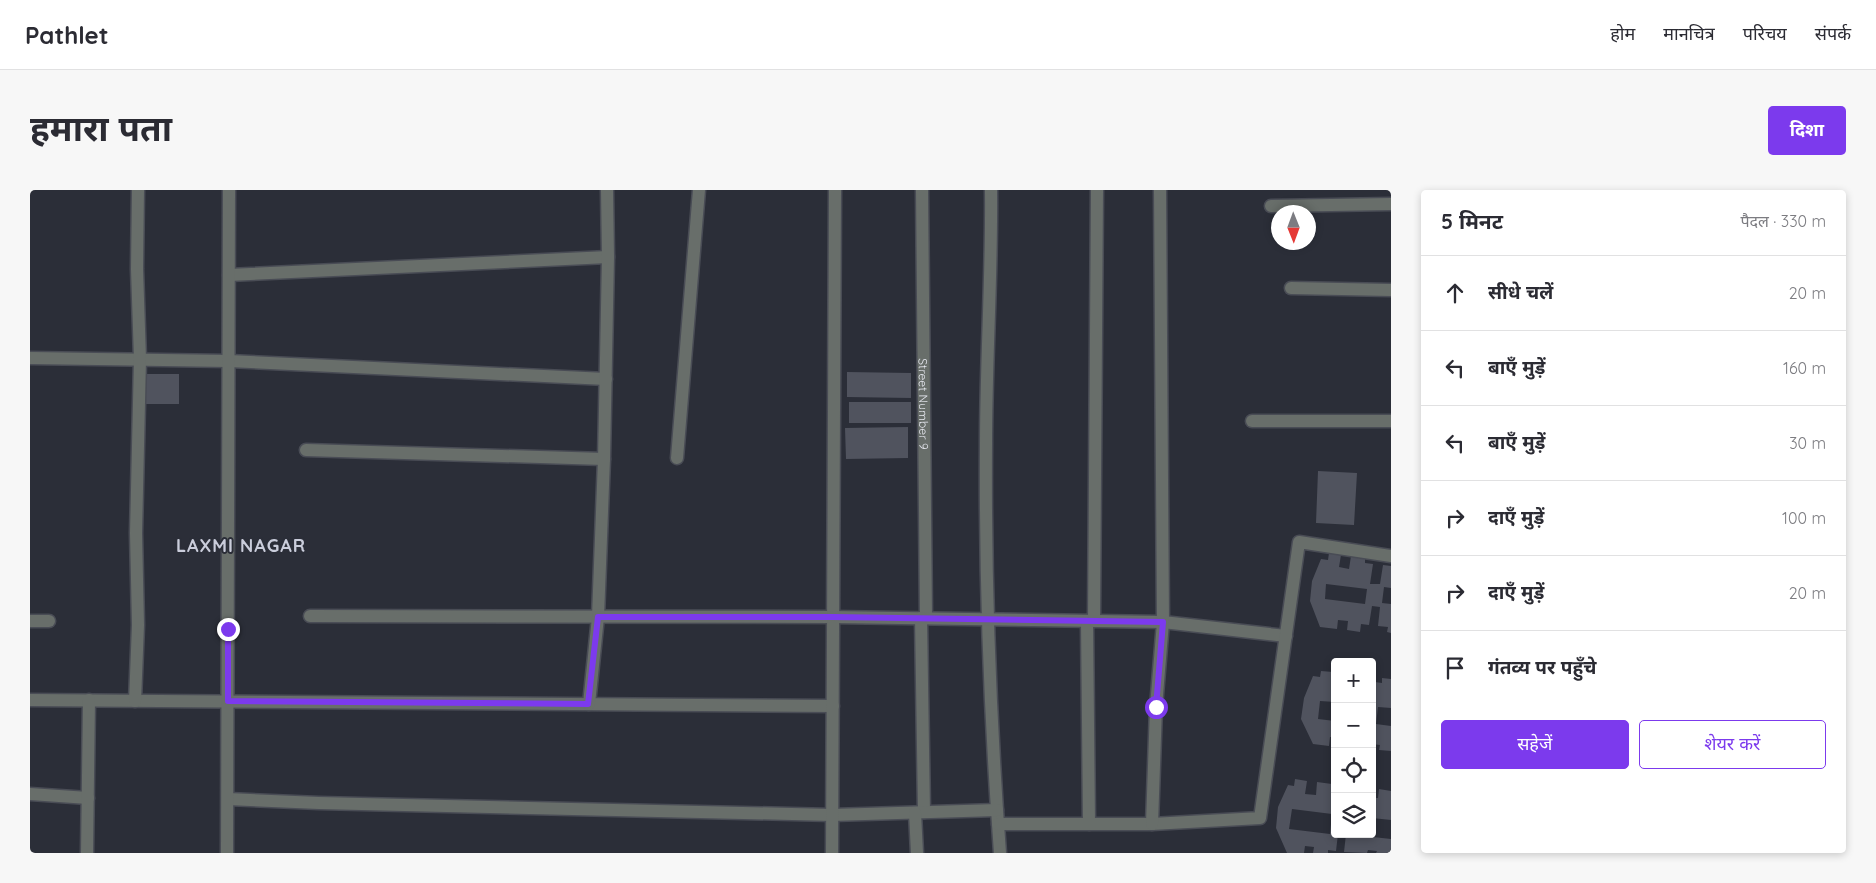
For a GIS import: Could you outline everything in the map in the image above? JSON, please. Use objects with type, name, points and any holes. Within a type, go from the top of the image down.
[{"type":"street","points":[[136,701],[138,625],[136,533],[140,360],[137,269],[138,190]]},
{"type":"street","points":[[228,853],[230,190]]},
{"type":"street","points":[[588,704],[598,617],[604,458],[608,257],[607,190]]},
{"type":"street","points":[[677,458],[700,190]]},
{"type":"street","points":[[832,853],[835,190]]},
{"type":"street","name":"Street Number 9","points":[[917,853],[923,618],[922,190]]},
{"type":"street","points":[[991,190],[992,247],[986,443],[988,619],[1000,853]]},
{"type":"street","points":[[1089,824],[1090,621],[1097,190]]},
{"type":"street","points":[[1152,824],[1156,707],[1163,622],[1160,190]]},
{"type":"street","points":[[1316,205],[1391,204]]},
{"type":"street","points":[[229,275],[608,257]]},
{"type":"street","points":[[1291,288],[1391,290]]},
{"type":"street","points":[[30,358],[229,361],[606,379]]},
{"type":"street","points":[[1252,420],[1391,421]]},
{"type":"street","points":[[306,450],[604,458]]},
{"type":"street","points":[[998,824],[1152,824],[1260,818],[1299,542],[1391,556]]},
{"type":"street","points":[[310,616],[833,617],[1163,622],[1286,636]]},
{"type":"street","points":[[30,621],[49,621]]},
{"type":"street","points":[[30,700],[833,706]]},
{"type":"street","points":[[86,853],[89,700]]},
{"type":"street","points":[[30,794],[88,798]]},
{"type":"street","points":[[228,799],[318,803],[832,815],[997,810]]},
{"type":"building","points":[[847,372],[911,373],[911,398],[847,397]]},
{"type":"building","points":[[145,374],[179,374],[179,404],[145,404]]},
{"type":"building","points":[[849,402],[911,402],[911,423],[849,423]]},
{"type":"building","points":[[908,427],[908,458],[846,459],[845,428]]},
{"type":"building","points":[[1318,471],[1357,473],[1354,525],[1316,523]]},
{"type":"building","points":[[1329,553],[1341,555],[1339,567],[1349,569],[1351,556],[1365,558],[1365,563],[1373,564],[1370,584],[1380,584],[1383,565],[1391,566],[1391,588],[1384,587],[1382,603],[1391,604],[1391,633],[1387,632],[1388,627],[1378,626],[1380,607],[1372,606],[1369,625],[1361,624],[1360,632],[1347,630],[1348,621],[1338,620],[1337,629],[1320,627],[1310,601],[1312,581],[1321,559],[1328,560]],"holes":[[[1326,584],[1367,589],[1365,604],[1325,599]]]},
{"type":"building","points":[[1321,671],[1331,672],[1331,702],[1320,701],[1318,719],[1331,721],[1329,746],[1313,744],[1301,719],[1304,698],[1313,676],[1320,677]]},
{"type":"building","points":[[1382,678],[1391,679],[1391,708],[1378,707],[1376,724],[1376,682],[1382,683]]},
{"type":"building","points":[[1376,724],[1391,726],[1391,751],[1379,750],[1380,745],[1376,744]]},
{"type":"building","points":[[1295,779],[1307,781],[1305,794],[1316,795],[1317,782],[1331,784],[1331,814],[1292,809],[1289,829],[1330,834],[1331,824],[1331,838],[1338,838],[1336,851],[1328,850],[1328,853],[1313,853],[1314,847],[1305,846],[1304,853],[1287,853],[1276,828],[1278,807],[1288,785],[1294,786]]},
{"type":"building","points":[[1379,789],[1391,791],[1391,820],[1376,818],[1376,798],[1378,798]]},
{"type":"building","points":[[1346,838],[1391,839],[1391,853],[1376,853],[1377,851],[1368,850],[1367,853],[1344,852]]},
{"type":"district","name":"LAXMI NAGAR","points":[[241,545]]},
{"type":"route","points":[[228,629],[228,701],[588,704],[598,617],[833,617],[1163,622],[1156,707]]}]
